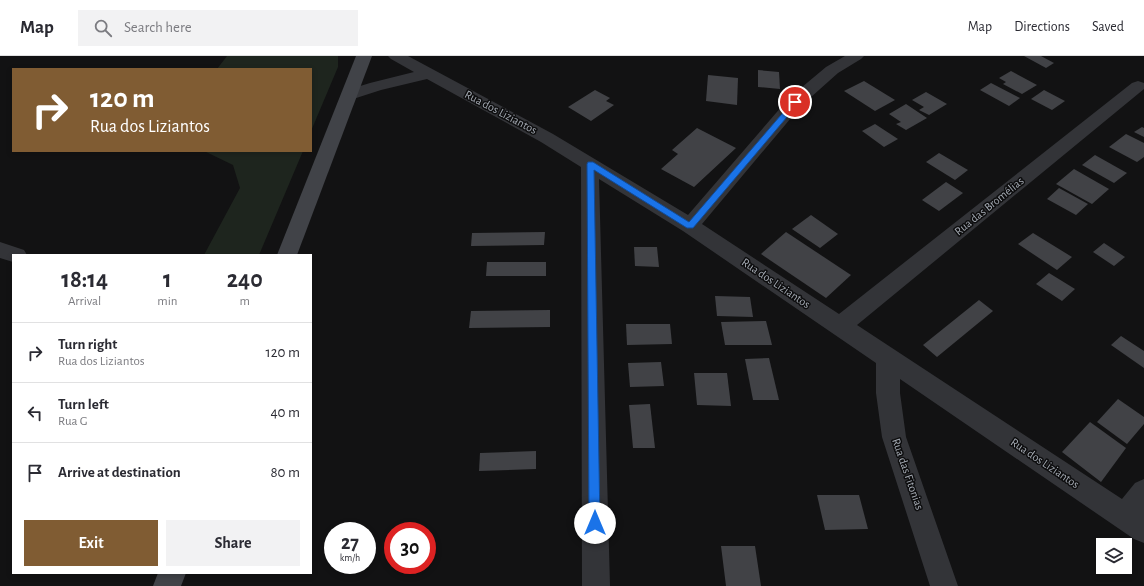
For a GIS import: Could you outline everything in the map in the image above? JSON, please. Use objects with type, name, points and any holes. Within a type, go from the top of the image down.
[{"type":"main road","points":[[288,254],[364,56]]},
{"type":"main road","points":[[167,586],[172,574]]},
{"type":"street","name":"Rua dos Liziantos","points":[[396,56],[433,71],[590,164],[690,226],[1134,522]]},
{"type":"street","points":[[690,226],[795,102],[832,70],[856,56]]},
{"type":"street","points":[[350,95],[376,86],[433,71]]},
{"type":"street","name":"Rua das Bromélias","points":[[840,326],[1138,86]]},
{"type":"street","points":[[590,164],[596,586]]},
{"type":"street","points":[[0,250],[14,254]]},
{"type":"street","name":"Rua das Fitonias","points":[[888,359],[888,393],[894,437],[944,586]]},
{"type":"street","points":[[1134,522],[1144,492]]},
{"type":"shaded area","points":[[227,56],[338,56],[338,67],[312,129],[312,68],[218,68]]},
{"type":"shaded area","points":[[206,152],[303,152],[259,254],[205,254],[240,188],[233,165]]},
{"type":"building","points":[[1024,56],[1041,56],[1054,63],[1046,68]]},
{"type":"building","points":[[758,70],[779,72],[780,89],[758,87]]},
{"type":"building","points":[[1011,71],[1037,85],[1022,94],[1003,84],[1006,82],[999,78]]},
{"type":"building","points":[[708,75],[738,78],[737,105],[706,101]]},
{"type":"building","points":[[864,81],[895,100],[875,111],[844,91]]},
{"type":"building","points":[[991,83],[1020,98],[1009,106],[980,90]]},
{"type":"building","points":[[595,90],[610,98],[606,101],[614,105],[591,121],[568,107]]},
{"type":"building","points":[[1044,90],[1065,101],[1052,110],[1031,99]]},
{"type":"building","points":[[926,92],[947,104],[929,115],[919,110],[924,107],[912,100]]},
{"type":"building","points":[[906,104],[927,118],[906,130],[896,124],[901,122],[889,114]]},
{"type":"building","points":[[875,124],[898,139],[884,147],[862,131]]},
{"type":"building","points":[[1142,127],[1144,128],[1144,137],[1134,132]]},
{"type":"building","points":[[697,128],[736,148],[694,187],[661,169],[678,154],[672,150]]},
{"type":"building","points":[[1126,134],[1144,143],[1144,157],[1137,162],[1109,147]]},
{"type":"building","points":[[939,153],[968,170],[955,180],[926,162]]},
{"type":"building","points":[[1095,155],[1127,173],[1114,183],[1082,165]]},
{"type":"building","points":[[1074,169],[1109,189],[1092,204],[1056,184]]},
{"type":"building","points":[[946,182],[963,193],[939,211],[922,200]]},
{"type":"building","points":[[1059,188],[1088,204],[1076,215],[1047,199]]},
{"type":"building","points":[[811,215],[838,234],[820,248],[792,229]]},
{"type":"building","points":[[545,232],[544,245],[471,246],[472,233]]},
{"type":"building","points":[[786,232],[851,275],[826,298],[761,254]]},
{"type":"building","points":[[1033,233],[1072,257],[1057,270],[1018,244]]},
{"type":"building","points":[[1104,243],[1125,257],[1114,266],[1093,252]]},
{"type":"building","points":[[634,247],[657,247],[659,267],[635,266]]},
{"type":"building","points":[[487,262],[546,262],[546,276],[486,276]]},
{"type":"building","points":[[1049,273],[1075,289],[1062,301],[1036,284]]},
{"type":"building","points":[[715,296],[750,297],[753,317],[717,316]]},
{"type":"building","points":[[979,300],[993,311],[937,357],[923,345]]},
{"type":"building","points":[[550,310],[550,327],[469,328],[471,311]]},
{"type":"building","points":[[766,321],[772,345],[725,345],[721,322]]},
{"type":"building","points":[[626,324],[670,324],[672,344],[627,345]]},
{"type":"building","points":[[1121,336],[1144,351],[1144,368],[1111,345]]},
{"type":"building","points":[[769,358],[779,400],[753,400],[745,359]]},
{"type":"building","points":[[661,362],[664,386],[630,387],[628,363]]},
{"type":"building","points":[[694,373],[727,373],[731,406],[697,405]]},
{"type":"building","points":[[1118,399],[1144,417],[1144,424],[1127,444],[1097,422]]},
{"type":"building","points":[[650,404],[655,448],[633,448],[629,405]]},
{"type":"building","points":[[1090,422],[1126,448],[1101,482],[1062,452]]},
{"type":"building","points":[[536,451],[536,469],[479,471],[480,453]]},
{"type":"building","points":[[817,495],[859,495],[868,529],[825,530]]},
{"type":"building","points":[[721,546],[755,546],[761,586],[726,586]]},
{"type":"route","points":[[595,523],[590,164],[690,226],[795,102]]}]
